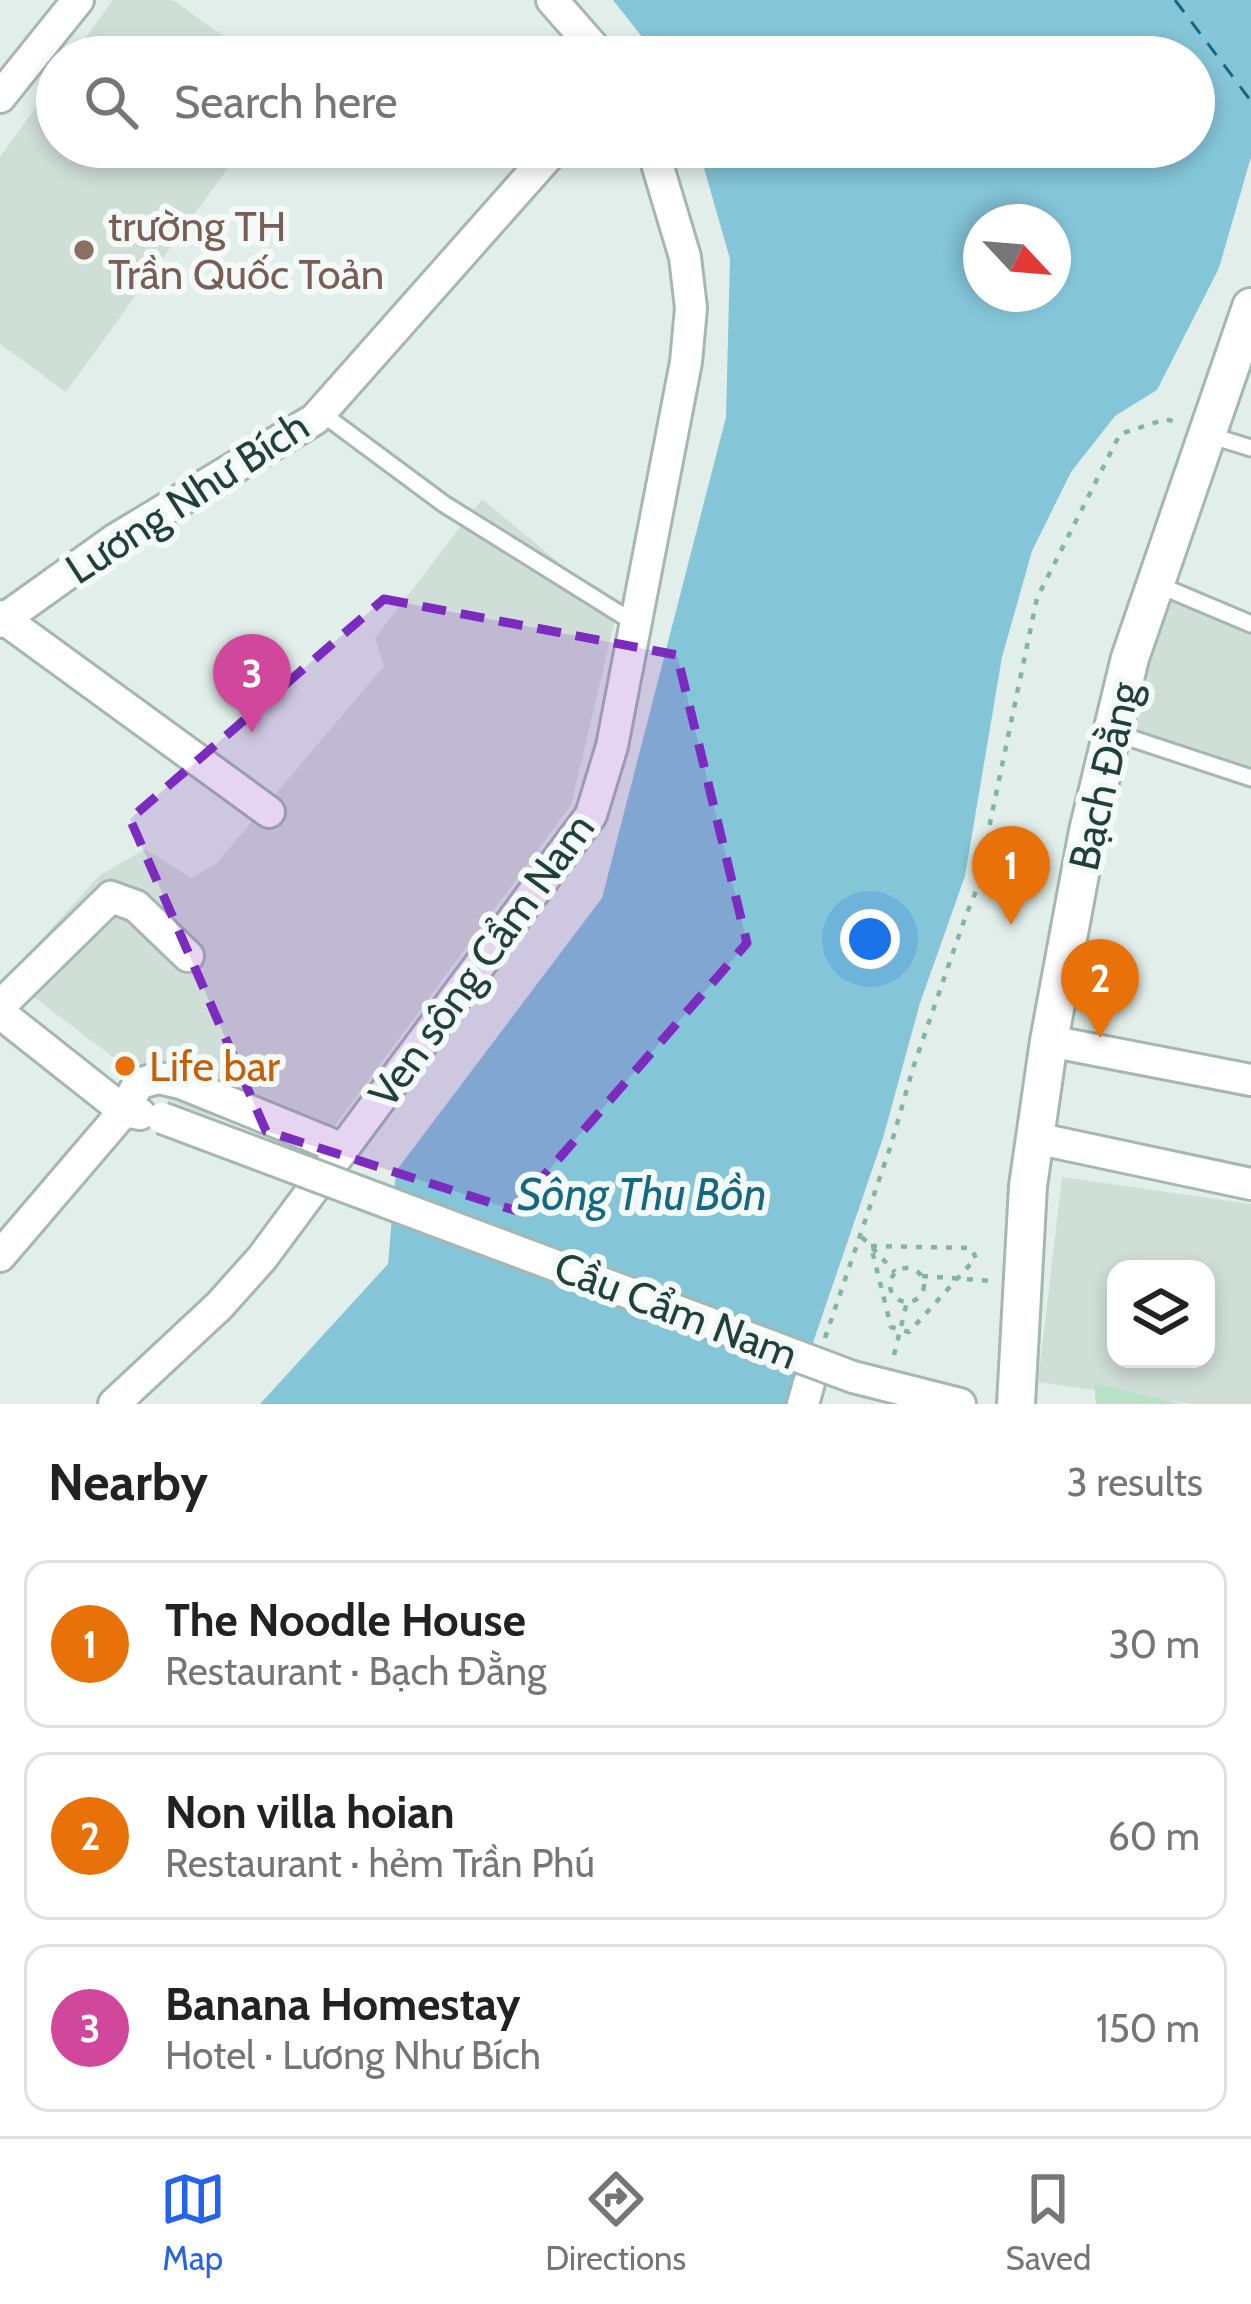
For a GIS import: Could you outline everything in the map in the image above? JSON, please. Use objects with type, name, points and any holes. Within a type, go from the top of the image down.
[{"type":"street","points":[[49,36],[78,0]]},
{"type":"street","points":[[528,0],[574,29]]},
{"type":"street","points":[[552,0],[581,36]]},
{"type":"street","points":[[0,97],[36,52]]},
{"type":"street","name":"Lương Như Bích","points":[[1,619],[116,539],[315,419],[537,168]]},
{"type":"street","name":"Ven sông Cẩm Nam","points":[[114,1404],[248,1274],[591,815],[612,746],[686,362],[691,308],[685,257],[658,168]]},
{"type":"street","name":"Bạch Đằng","points":[[1016,1404],[1028,1186],[1049,1041],[1111,731],[1154,584],[1251,307]]},
{"type":"street","points":[[1,619],[269,812]]},
{"type":"street","points":[[124,1111],[0,1010],[111,897],[136,906],[188,956]]},
{"type":"street","points":[[1049,1041],[1251,1080]]},
{"type":"street","points":[[0,1256],[124,1111],[138,1084],[158,1078],[181,1083],[343,1149]]},
{"type":"street","name":"Cầu Cẩm Nam","points":[[124,1111],[162,1118],[853,1377],[960,1404]]},
{"type":"street","points":[[1035,1138],[1251,1184]]},
{"type":"lane","points":[[320,412],[444,504],[633,622]]},
{"type":"lane","points":[[1209,435],[1251,448]]},
{"type":"lane","points":[[1154,584],[1251,624]]},
{"type":"lane","points":[[1111,731],[1251,778]]},
{"type":"path","points":[[820,1352],[913,1068],[985,870],[990,823],[1037,598],[1120,434],[1166,419],[1209,435]]},
{"type":"path","points":[[860,1236],[895,1272]]},
{"type":"path","points":[[871,1246],[970,1248],[976,1258],[909,1332],[892,1328],[871,1246]]},
{"type":"path","points":[[907,1302],[892,1293],[890,1283],[895,1272],[907,1267],[922,1276],[1022,1283]]},
{"type":"path","points":[[900,1330],[907,1302],[923,1292],[922,1276]]},
{"type":"highlighted area","points":[[384,599],[677,655],[747,943],[514,1210],[266,1131],[130,819]]},
{"type":"shaded area","points":[[113,0],[173,0],[223,36],[87,36]]},
{"type":"shaded area","name":"trường TH Trần Quốc Toản","points":[[36,107],[36,168],[228,168],[66,392],[0,344],[0,157]]},
{"type":"shaded area","points":[[482,499],[617,611],[571,805],[325,1139],[206,1115],[132,1085],[125,1066],[7,977],[100,875],[145,849],[191,878],[216,864],[384,666],[375,638]]},
{"type":"shaded area","points":[[1159,591],[1251,630],[1251,775],[1117,727]]},
{"type":"shaded area","points":[[1062,1177],[1251,1204],[1251,1404],[1192,1404],[1038,1382]]},
{"type":"green space","points":[[1094,1383],[1182,1404],[1096,1404]]},
{"type":"water","name":"Sông Thu Bồn","points":[[613,0],[1251,0],[1251,157],[1219,268],[1157,390],[1115,416],[1071,472],[1032,551],[1002,657],[965,876],[920,1003],[883,1138],[792,1404],[260,1404],[388,1264],[396,1171],[602,898],[726,417],[730,259],[704,168],[1215,168],[1215,36],[641,36]]},
{"type":"ferry route","points":[[1175,0],[1202,36]]},
{"type":"ferry route","points":[[1215,53],[1251,101]]},
{"type":"place","name":"trường TH Trần Quốc Toản","points":[[84,250]]},
{"type":"place","name":"Banana Homestay","points":[[252,733]]},
{"type":"place","name":"The Noodle House","points":[[1011,925]]},
{"type":"place","name":"Non villa hoian","points":[[1100,1038]]},
{"type":"place","name":"Life bar","points":[[125,1066]]}]
